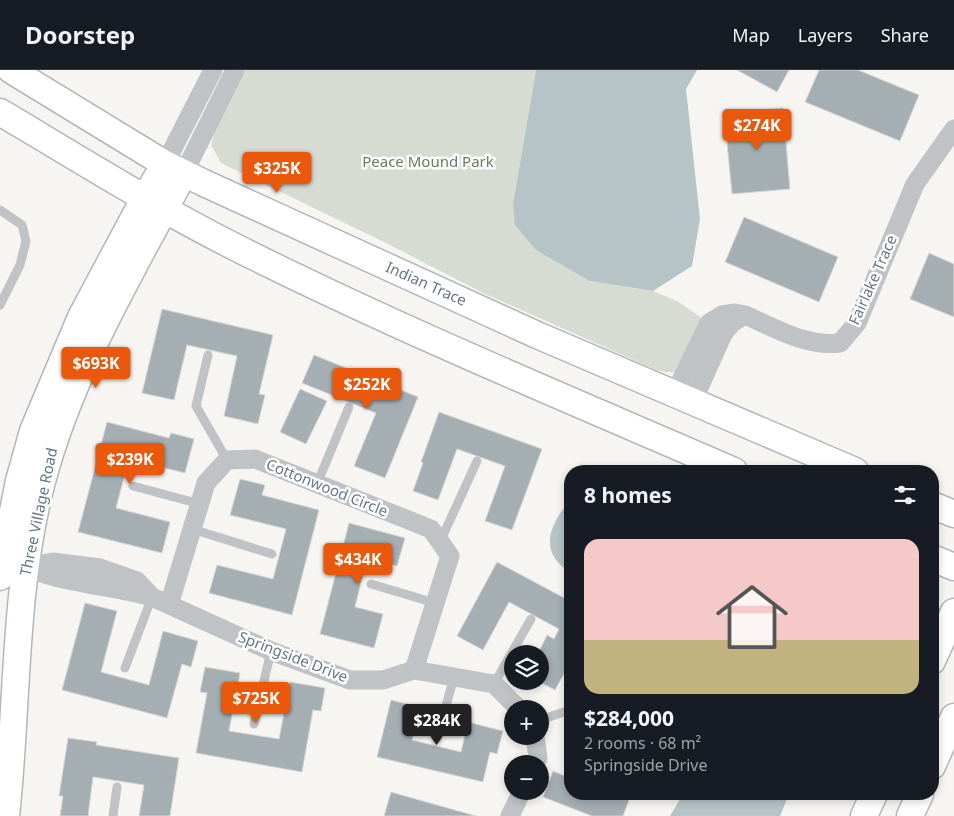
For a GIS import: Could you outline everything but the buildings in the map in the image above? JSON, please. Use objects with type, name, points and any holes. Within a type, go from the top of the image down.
[{"type":"main road","name":"Indian Trace","points":[[10,70],[175,168],[537,335],[841,465]]},
{"type":"main road","points":[[0,112],[154,204],[240,249],[485,364],[720,465]]},
{"type":"main road","name":"Three Village Road","points":[[6,816],[10,783],[18,640],[7,568],[41,486],[55,438],[74,387],[103,326],[154,204],[175,168]]},
{"type":"main road","points":[[939,508],[954,514]]},
{"type":"main road","points":[[939,561],[954,567]]},
{"type":"main road","points":[[939,645],[954,612]]},
{"type":"main road","points":[[939,750],[954,717]]},
{"type":"main road","points":[[864,816],[871,800]]},
{"type":"main road","points":[[910,816],[917,800]]},
{"type":"street","name":"Three Village Road","points":[[175,168],[213,70]]},
{"type":"street","name":"Three Village Road","points":[[175,168],[235,70]]},
{"type":"street","name":"Fairlake Trace","points":[[684,397],[723,334],[732,322],[745,315],[802,340],[826,344],[840,343],[857,323],[915,184],[954,129]]},
{"type":"street","name":"Cottonwood Circle","points":[[228,460],[255,459],[431,529],[450,556],[414,670]]},
{"type":"street","points":[[169,605],[206,484],[228,460]]},
{"type":"street","name":"Springside Drive","points":[[7,568],[53,562],[100,568],[137,581],[152,597],[271,651],[350,680],[383,680],[414,670],[494,684]]},
{"type":"street","points":[[494,684],[510,700]]},
{"type":"street","points":[[515,814],[519,800]]},
{"type":"lane","points":[[0,210],[22,226],[26,241],[20,265],[0,305]]},
{"type":"lane","points":[[208,355],[196,406],[228,460]]},
{"type":"lane","points":[[317,484],[349,407]]},
{"type":"lane","points":[[440,542],[477,461]]},
{"type":"lane","points":[[133,486],[200,504]]},
{"type":"lane","points":[[192,529],[272,554]]},
{"type":"lane","points":[[371,584],[436,602]]},
{"type":"lane","points":[[125,668],[152,597]]},
{"type":"lane","points":[[494,684],[531,619]]},
{"type":"lane","points":[[254,724],[271,651]]},
{"type":"lane","points":[[437,738],[454,677]]},
{"type":"lane","points":[[549,717],[564,712]]},
{"type":"lane","points":[[113,816],[117,786]]},
{"type":"green space","name":"Peace Mound Park","points":[[245,70],[536,70],[513,204],[590,281],[653,291],[677,301],[709,323],[679,369],[674,372],[666,372],[654,369],[483,293],[386,243],[221,163],[211,145],[217,122]]},
{"type":"shaded area","points":[[536,70],[697,70],[686,89],[700,219],[692,266],[653,291],[590,281],[536,250],[515,225],[513,204]]},
{"type":"shaded area","points":[[564,509],[564,567],[554,556],[550,547],[552,529]]},
{"type":"shaded area","points":[[679,800],[787,800],[780,816],[670,816]]}]
